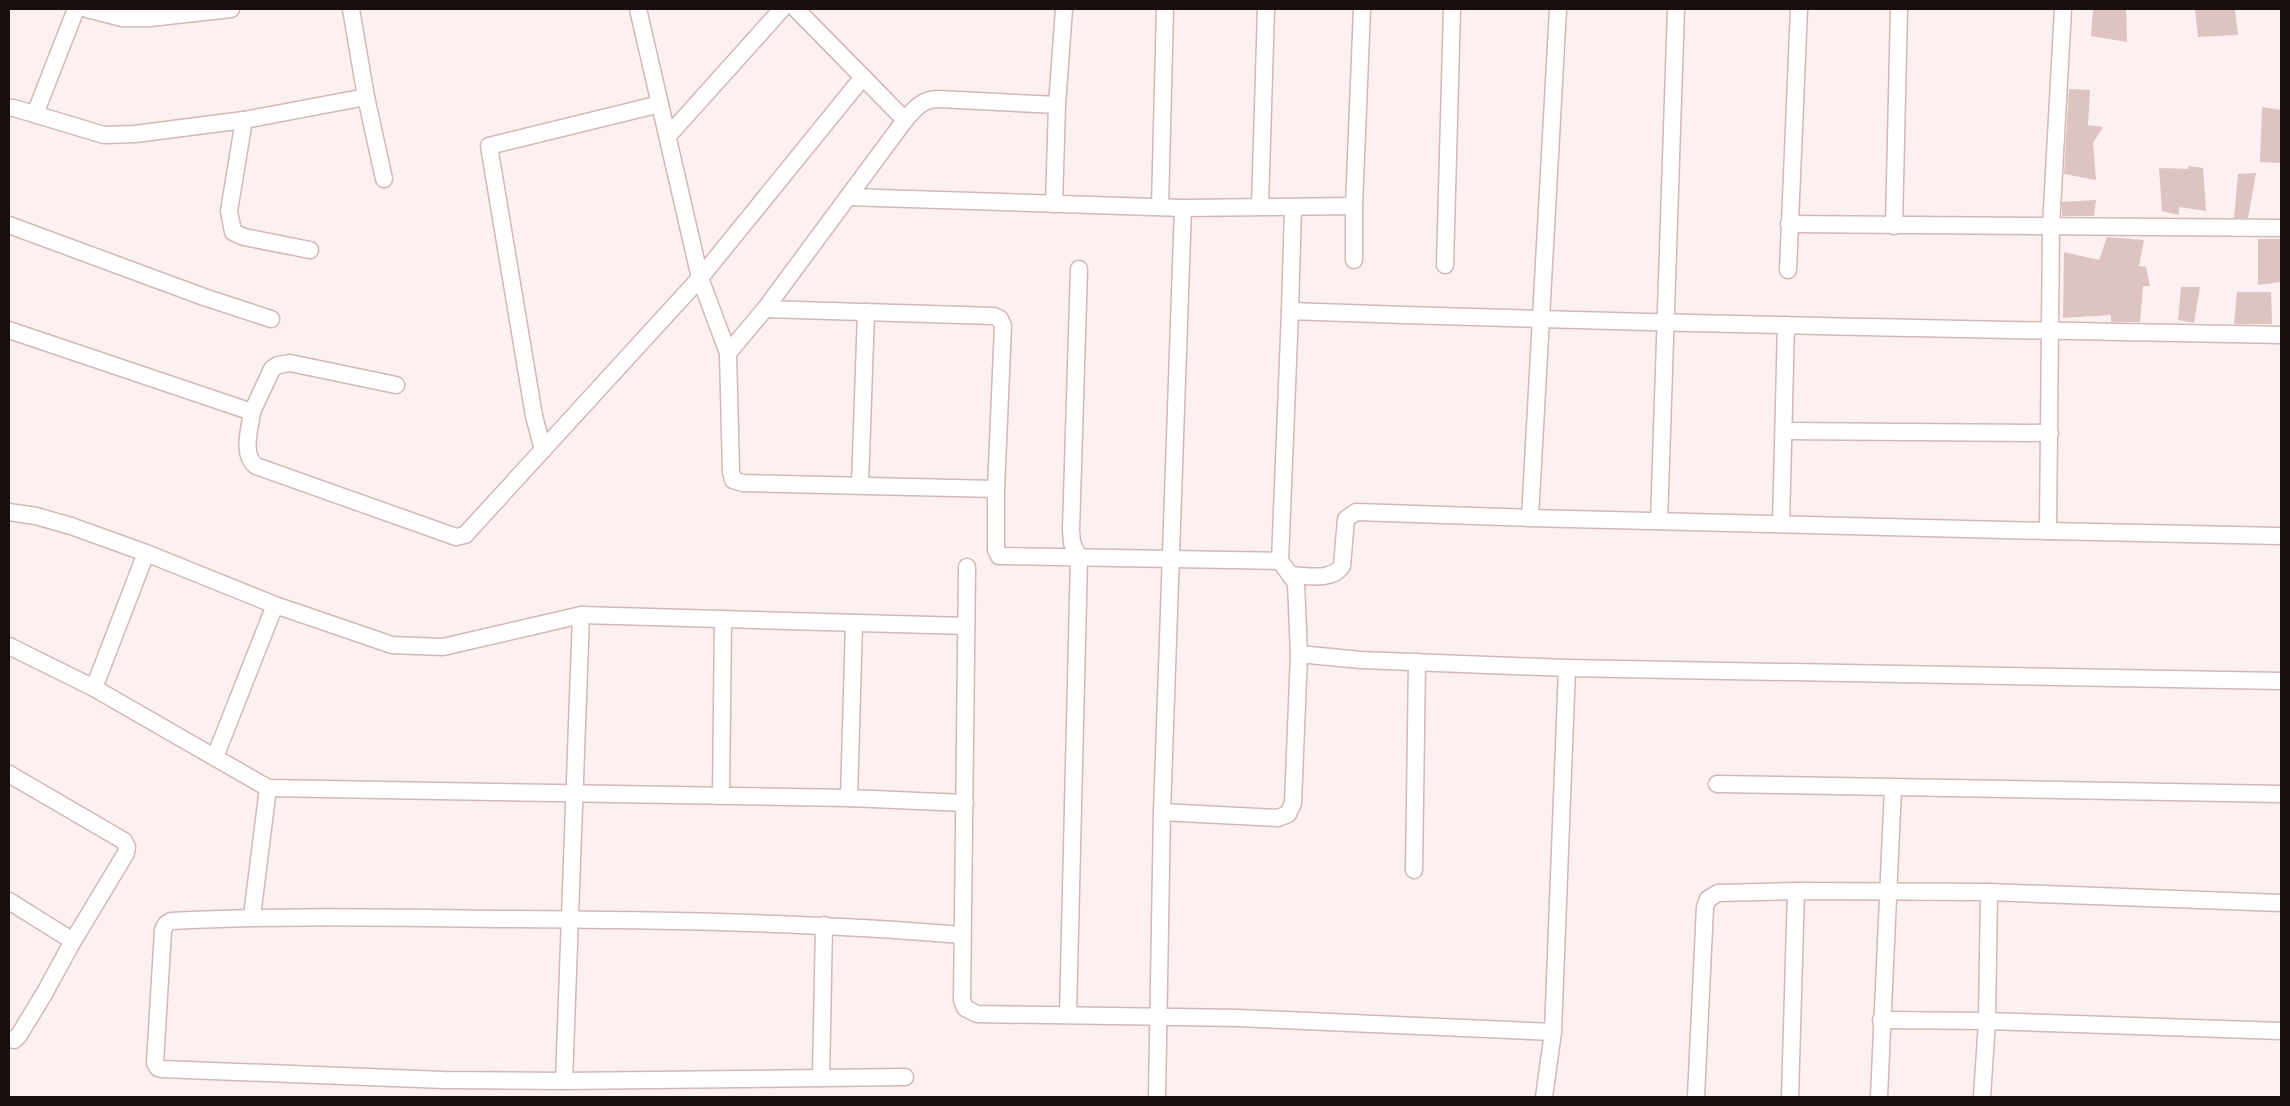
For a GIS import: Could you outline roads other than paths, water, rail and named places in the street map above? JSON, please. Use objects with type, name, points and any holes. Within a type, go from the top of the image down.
[{"type":"street","points":[[36,114],[76,9]]},
{"type":"street","points":[[87,9],[122,18],[150,18],[231,9]]},
{"type":"street","points":[[350,9],[366,97],[384,179]]},
{"type":"street","points":[[638,9],[700,278],[728,352],[731,472],[733,480],[743,483],[996,489]]},
{"type":"street","points":[[668,136],[782,9]]},
{"type":"street","points":[[796,9],[905,120]]},
{"type":"street","points":[[1054,204],[1057,105],[1064,9]]},
{"type":"street","points":[[1160,206],[1165,9]]},
{"type":"street","points":[[1260,206],[1266,9]]},
{"type":"street","points":[[1354,260],[1354,206],[1362,9]]},
{"type":"street","points":[[1445,265],[1452,9]]},
{"type":"street","points":[[1530,518],[1558,9]]},
{"type":"street","points":[[1659,521],[1676,9]]},
{"type":"street","points":[[1788,270],[1800,9]]},
{"type":"street","points":[[1894,226],[1899,9]]},
{"type":"street","points":[[2048,531],[2051,227],[2063,9]]},
{"type":"street","points":[[396,385],[290,363],[278,365],[272,369],[252,412],[247,454],[250,462],[256,466],[456,537],[465,535],[700,278],[863,77]]},
{"type":"street","points":[[9,108],[36,114],[104,135],[135,134],[244,120],[366,97]]},
{"type":"street","points":[[728,352],[765,309],[905,120],[919,104],[929,99],[1057,105]]},
{"type":"street","points":[[543,450],[534,416],[489,146],[660,104]]},
{"type":"street","points":[[244,120],[230,211],[233,232],[244,237],[310,250]]},
{"type":"street","points":[[848,197],[1183,208],[1354,206]]},
{"type":"street","points":[[1162,812],[1278,818],[1288,814],[1293,803],[1299,654],[1296,583],[1280,560],[1293,207]]},
{"type":"street","points":[[1157,1097],[1162,812],[1183,208]]},
{"type":"street","points":[[1789,224],[2281,228]]},
{"type":"street","points":[[9,225],[204,297],[271,319]]},
{"type":"street","points":[[1068,1014],[1079,558],[1072,543],[1071,530],[1079,269]]},
{"type":"street","points":[[765,309],[994,316],[1000,319],[1004,326],[996,489],[996,550],[999,556],[1280,560]]},
{"type":"street","points":[[1290,311],[1541,320],[1665,321],[2281,335]]},
{"type":"street","points":[[860,485],[866,312]]},
{"type":"street","points":[[1781,524],[1786,325]]},
{"type":"street","points":[[9,330],[252,412]]},
{"type":"street","points":[[1784,431],[2050,433]]},
{"type":"street","points":[[9,512],[36,516],[71,526],[146,553],[276,605],[392,645],[443,647],[468,643],[581,615],[966,626]]},
{"type":"street","points":[[1292,575],[1326,576],[1338,572],[1342,566],[1346,519],[1356,512],[2281,536]]},
{"type":"street","points":[[94,688],[146,553]]},
{"type":"street","points":[[967,567],[962,935],[962,1000],[965,1008],[977,1014],[1159,1016],[1553,1032]]},
{"type":"street","points":[[215,757],[276,605]]},
{"type":"street","points":[[564,1080],[581,615]]},
{"type":"street","points":[[721,796],[723,619]]},
{"type":"street","points":[[849,798],[854,623]]},
{"type":"street","points":[[9,646],[94,688],[268,788],[849,798],[965,803]]},
{"type":"street","points":[[1299,654],[1417,662],[1566,668],[2281,681]]},
{"type":"street","points":[[1414,870],[1417,662]]},
{"type":"street","points":[[1544,1097],[1553,1032],[1566,668]]},
{"type":"street","points":[[9,774],[124,842],[127,847],[126,853],[73,941],[44,994],[18,1035],[14,1040],[9,1038]]},
{"type":"street","points":[[1717,784],[2281,794]]},
{"type":"street","points":[[252,916],[268,788]]},
{"type":"street","points":[[1879,1097],[1892,788]]},
{"type":"street","points":[[1790,1097],[1796,891]]},
{"type":"street","points":[[1696,1097],[1705,907],[1708,899],[1718,893],[1796,891],[1989,892],[2281,903]]},
{"type":"street","points":[[1982,1097],[1988,1022],[1989,892]]},
{"type":"street","points":[[9,901],[73,941]]},
{"type":"street","points":[[905,1077],[564,1080],[435,1079],[158,1068],[155,1063],[163,930],[166,924],[172,920],[252,916],[824,925],[962,935]]},
{"type":"street","points":[[821,1078],[824,925]]},
{"type":"street","points":[[1882,1020],[2281,1031]]}]
